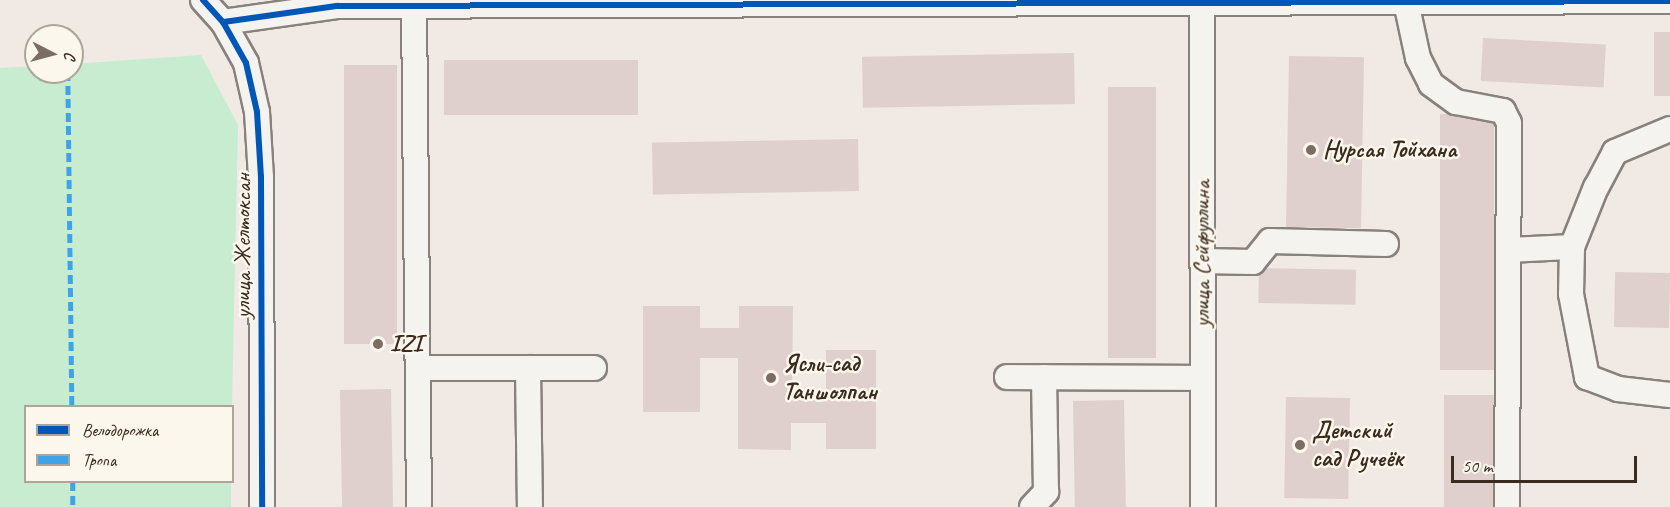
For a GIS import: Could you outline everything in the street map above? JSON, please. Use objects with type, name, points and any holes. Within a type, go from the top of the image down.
[{"type":"street","name":"улица Желтоксан","points":[[203,0],[222,22],[246,63],[257,112],[261,177],[262,507]]},
{"type":"street","points":[[222,22],[337,3],[414,5],[1670,1]]},
{"type":"street","name":"улица Сейфуллина","points":[[1202,2],[1203,507]]},
{"type":"street","points":[[1391,2],[1431,84],[1456,102],[1503,111],[1509,123],[1507,507]]},
{"type":"street","points":[[414,5],[419,507]]},
{"type":"street","points":[[1670,129],[1615,152],[1596,187],[1572,247],[1571,294],[1587,377],[1618,389],[1670,395]]},
{"type":"street","points":[[1202,261],[1253,262],[1270,241],[1386,244]]},
{"type":"street","points":[[1510,250],[1572,247]]},
{"type":"street","points":[[418,368],[594,368]]},
{"type":"street","points":[[528,368],[530,507]]},
{"type":"street","points":[[1007,376],[1203,378]]},
{"type":"street","points":[[1032,507],[1046,492],[1044,377]]},
{"type":"green space","points":[[201,55],[238,125],[232,405],[24,405],[24,483],[231,483],[231,507],[0,507],[0,68],[24,67],[24,84],[84,84],[84,63]]},
{"type":"building","points":[[1654,32],[1670,32],[1670,96],[1654,96]]},
{"type":"building","points":[[1483,38],[1606,44],[1604,87],[1481,81]]},
{"type":"building","points":[[1074,53],[1075,104],[863,108],[862,57]]},
{"type":"building","points":[[1289,56],[1364,57],[1361,228],[1286,227]]},
{"type":"building","points":[[444,60],[638,60],[638,115],[444,115]]},
{"type":"building","points":[[344,65],[397,65],[397,344],[344,344]]},
{"type":"building","points":[[1108,87],[1156,87],[1156,358],[1108,358]]},
{"type":"building","points":[[1440,114],[1494,114],[1494,370],[1440,370]]},
{"type":"building","points":[[858,139],[859,191],[653,195],[652,143]]},
{"type":"building","points":[[1259,268],[1356,270],[1355,305],[1258,303]]},
{"type":"building","points":[[1615,272],[1670,273],[1669,328],[1614,327]]},
{"type":"building","points":[[643,306],[700,306],[700,328],[739,328],[739,306],[793,306],[792,398],[826,398],[826,350],[876,350],[876,449],[826,449],[826,423],[791,423],[791,450],[738,449],[738,358],[700,358],[700,412],[643,412]]},
{"type":"building","points":[[391,389],[393,507],[342,507],[340,390]]},
{"type":"building","points":[[1444,395],[1494,395],[1494,507],[1444,507]]},
{"type":"building","points":[[1286,397],[1350,398],[1348,499],[1284,498]]},
{"type":"building","points":[[1124,400],[1126,507],[1075,507],[1073,401]]},
{"type":"marked path","points":[[68,84],[72,405]]},
{"type":"marked path","points":[[73,483],[73,507]]},
{"type":"cycle path","points":[[203,0],[223,22],[246,63],[257,112],[261,177],[262,507]]},
{"type":"cycle path","points":[[223,22],[337,6],[1670,1]]},
{"type":"place","name":"Нурсая Тойхана","points":[[1311,150]]},
{"type":"place","name":"IZI","points":[[378,344]]},
{"type":"place","name":"Ясли-сад Таншолпан","points":[[771,378]]},
{"type":"place","name":"Детский сад Ручеёк","points":[[1300,445]]}]
